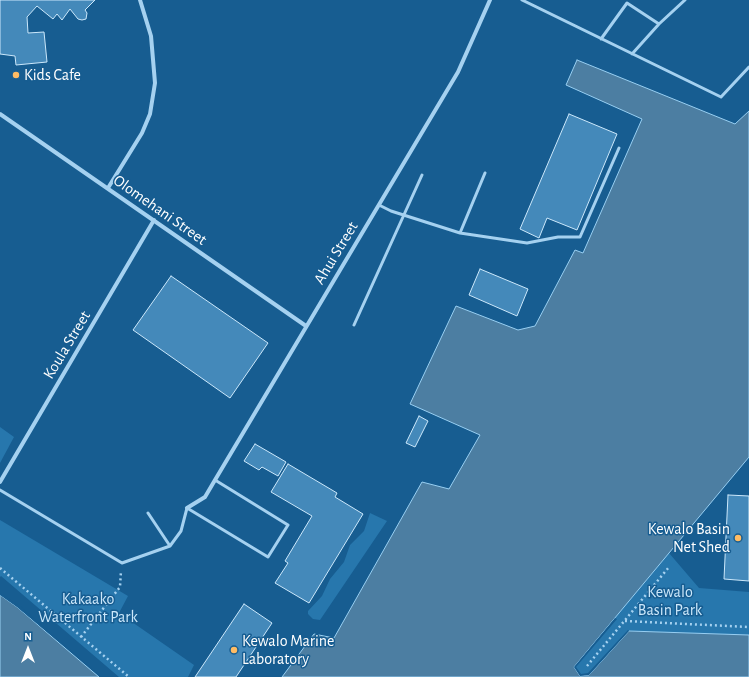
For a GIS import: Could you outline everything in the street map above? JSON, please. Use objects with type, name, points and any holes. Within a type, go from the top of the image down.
[{"type":"street","points":[[108,188],[142,133],[150,114],[154,89],[154,58],[151,36],[140,0]]},
{"type":"street","name":"Ahui Street","points":[[188,508],[205,498],[458,72],[490,0]]},
{"type":"street","name":"Olomehani Street","points":[[0,114],[30,137],[108,188],[306,326]]},
{"type":"street","name":"Koula Street","points":[[0,482],[154,220]]},
{"type":"lane","points":[[522,0],[721,97],[749,67]]},
{"type":"lane","points":[[632,54],[659,24],[685,0]]},
{"type":"lane","points":[[601,39],[627,3],[659,24]]},
{"type":"lane","points":[[378,205],[391,212],[405,214],[460,232],[527,243],[558,237],[580,237],[619,148]]},
{"type":"lane","points":[[460,232],[485,173]]},
{"type":"lane","points":[[354,325],[422,175]]},
{"type":"lane","points":[[0,490],[122,563],[170,546],[181,531],[188,508],[268,557],[288,525],[215,480]]},
{"type":"lane","points":[[148,513],[170,546]]},
{"type":"path","points":[[81,637],[120,587],[122,563]]},
{"type":"path","points":[[587,666],[669,567]]},
{"type":"path","points":[[0,568],[129,677]]},
{"type":"path","points":[[624,621],[749,627]]},
{"type":"green space","points":[[0,427],[14,437],[0,463]]},
{"type":"green space","points":[[370,513],[387,521],[320,620],[313,619],[308,614],[308,611],[322,596],[330,579],[344,562],[350,545],[364,531]]},
{"type":"green space","name":"Kakaako Waterfront Park","points":[[0,520],[128,596],[119,613],[194,665],[188,677],[119,677],[1,576],[0,577]]},
{"type":"green space","name":"Kewalo Basin Park","points":[[669,553],[699,588],[749,592],[749,635],[629,631],[589,675],[580,676],[574,667]]},
{"type":"shaded area","points":[[577,60],[735,124],[749,111],[749,457],[574,667],[580,676],[589,675],[629,631],[749,635],[749,677],[282,677],[314,634],[334,638],[422,482],[449,489],[480,435],[410,404],[456,306],[518,330],[535,326],[575,250],[583,253],[642,119],[566,85]]},
{"type":"shaded area","points":[[0,595],[17,607],[99,677],[0,677]]},
{"type":"pier","points":[[0,593],[19,605],[101,677],[17,607],[0,595]]},
{"type":"pier","points":[[615,618],[617,619],[576,667],[581,674],[588,673],[628,630],[629,631],[589,675],[580,676],[574,667]]},
{"type":"building","points":[[0,0],[95,0],[85,10],[87,13],[86,19],[82,20],[78,19],[70,9],[62,20],[57,14],[53,19],[37,6],[27,17],[28,33],[44,32],[47,62],[16,65],[15,56],[0,54]]},
{"type":"building","points":[[569,114],[617,134],[577,230],[547,218],[539,238],[520,229]]},
{"type":"building","points":[[480,269],[528,289],[517,316],[469,295]]},
{"type":"building","points":[[171,276],[268,343],[230,398],[133,330]]},
{"type":"building","points":[[419,416],[428,421],[415,447],[406,443]]},
{"type":"building","points":[[255,444],[286,462],[278,476],[262,467],[259,470],[244,461]]},
{"type":"building","points":[[288,464],[337,493],[335,497],[363,514],[309,603],[275,583],[288,563],[285,561],[312,516],[271,492]]},
{"type":"building","name":"Kewalo Basin Net Shed","points":[[728,495],[749,496],[749,581],[724,579]]},
{"type":"building","name":"Kewalo Marine Laboratory","points":[[244,604],[272,623],[236,677],[195,677]]},
{"type":"place","name":"Kids Cafe","points":[[16,75]]},
{"type":"place","name":"Kewalo Basin Net Shed","points":[[738,538]]},
{"type":"place","name":"Kewalo Marine Laboratory","points":[[234,650]]}]
